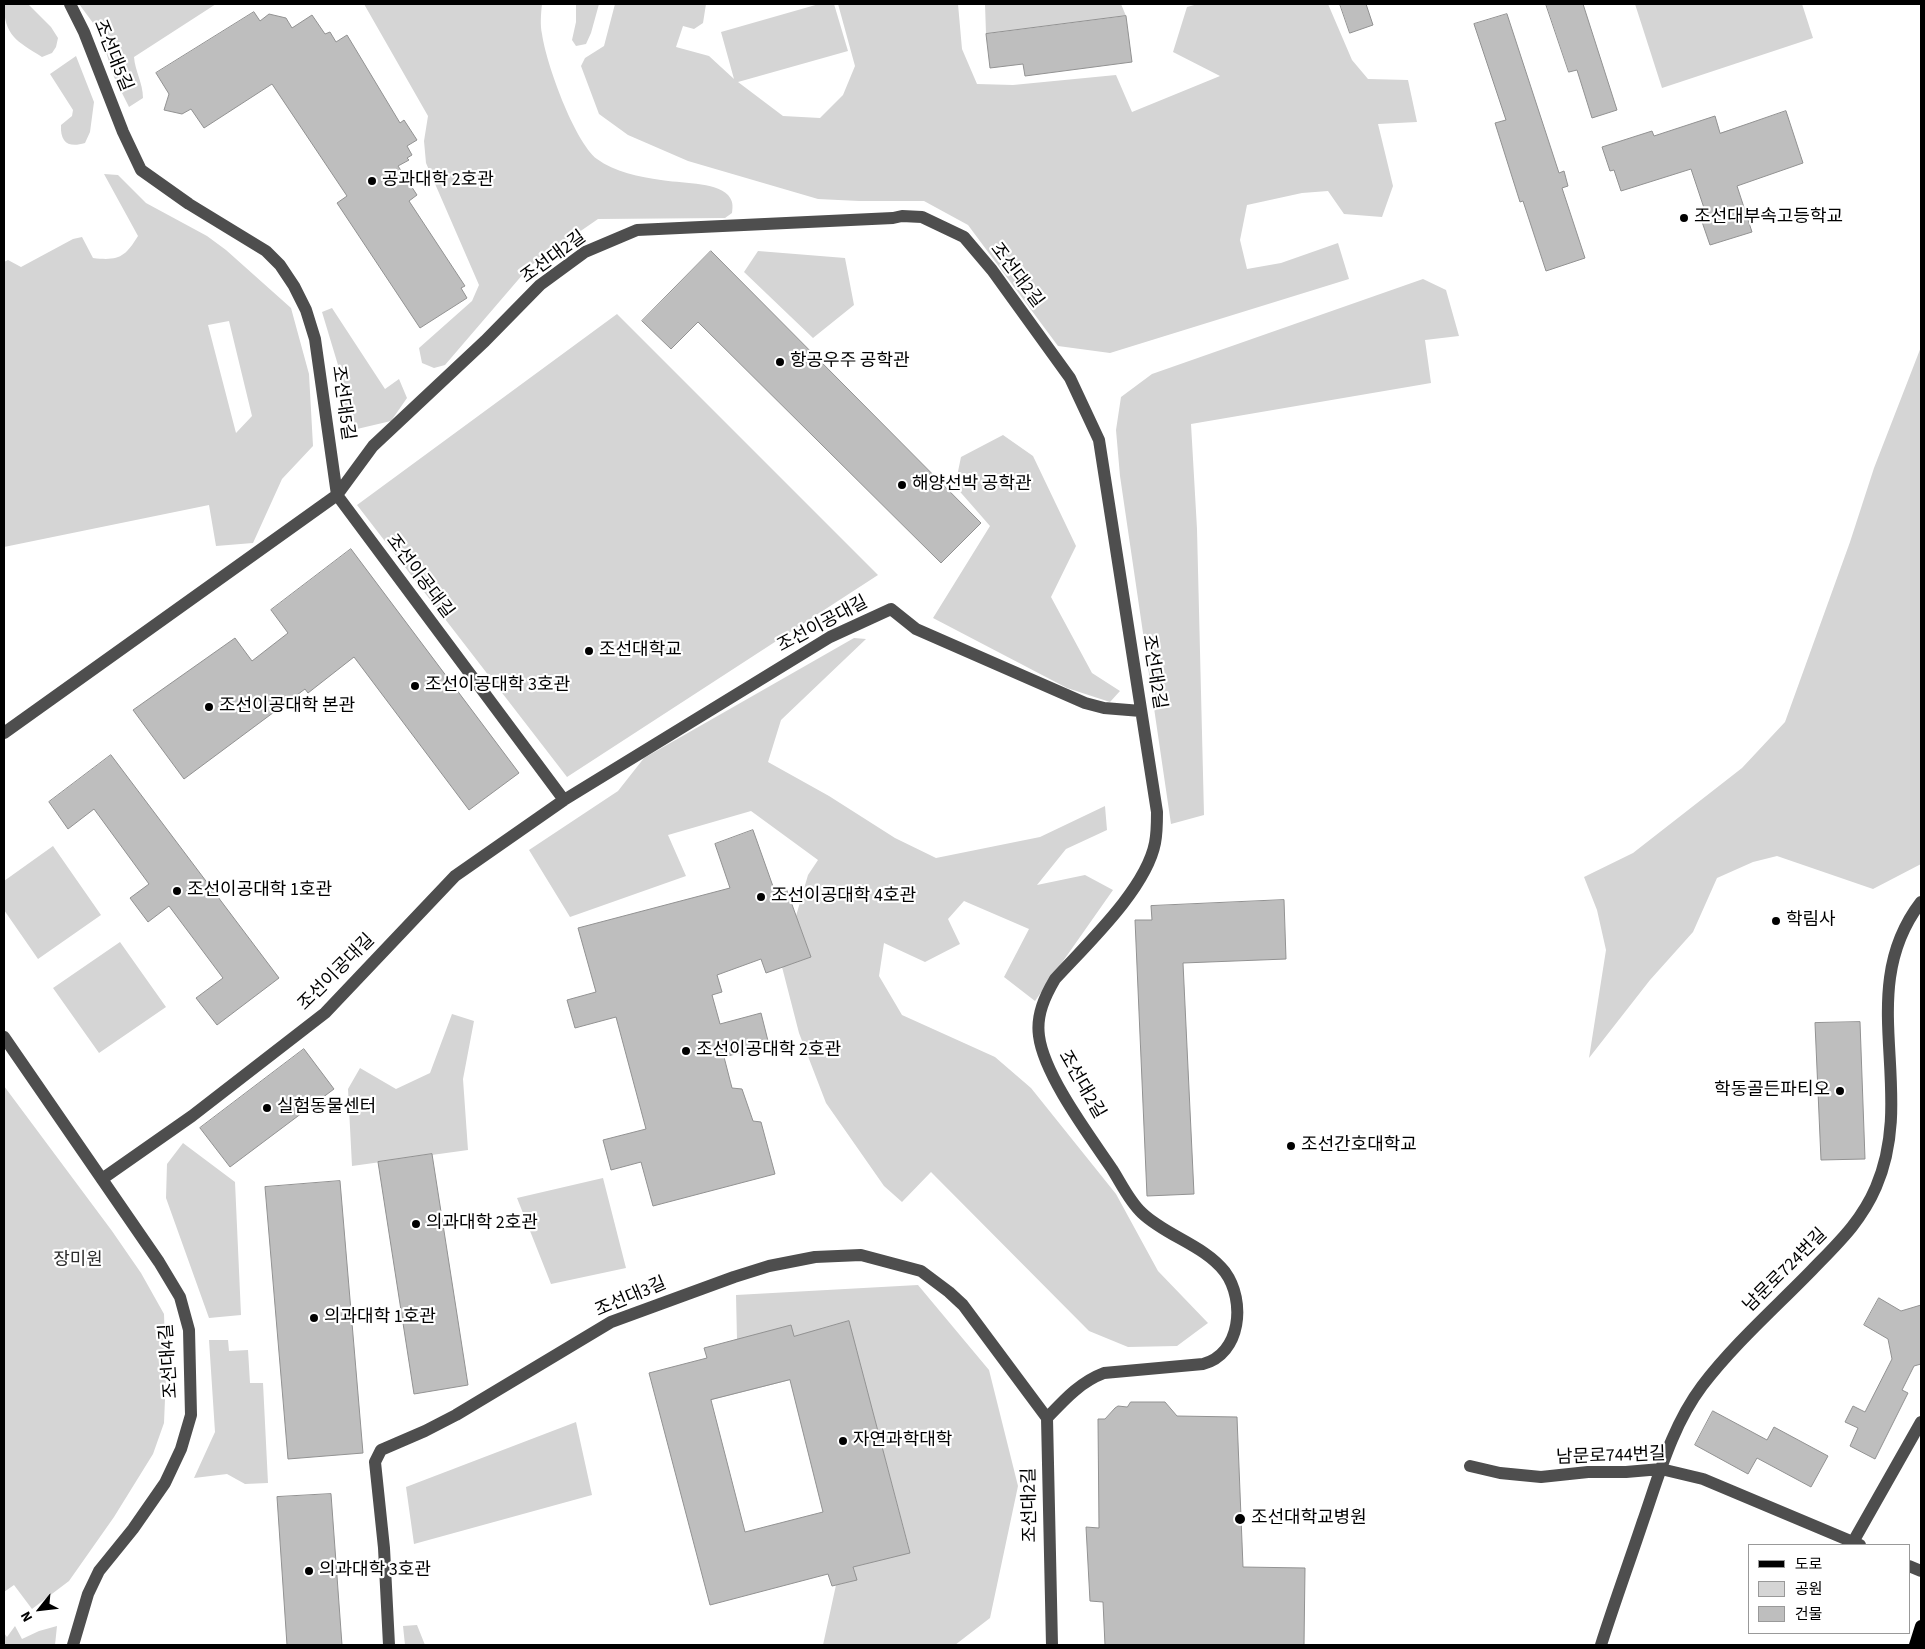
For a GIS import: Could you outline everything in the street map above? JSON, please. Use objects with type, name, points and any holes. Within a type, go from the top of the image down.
[{"type":"main road","points":[[1915,1645],[1921,1626]]},
{"type":"street","name":"조선대5길","points":[[70,4],[84,32],[123,132],[141,170],[189,204],[266,251],[280,265],[294,286],[306,310],[315,339],[336,495]]},
{"type":"street","name":"조선대2길","points":[[336,495],[373,446],[485,341],[540,284],[585,252],[637,230],[911,216],[922,217],[964,237],[992,270],[1070,378],[1099,440],[1157,812],[1154,844],[1142,876],[1129,896],[1056,979],[1046,993],[1039,1024],[1039,1036],[1043,1055],[1056,1082],[1141,1212],[1213,1259],[1226,1273],[1232,1285],[1237,1303],[1237,1322],[1231,1342],[1214,1361],[1203,1364],[1104,1373],[1095,1376],[1070,1393],[1047,1418],[1052,1645]]},
{"type":"street","points":[[4,733],[336,495]]},
{"type":"street","name":"조선이공대길","points":[[336,495],[564,800]]},
{"type":"street","name":"조선이공대길","points":[[102,1179],[192,1116],[325,1013],[449,880],[564,800],[830,637],[891,609],[916,629],[1085,703],[1104,708],[1141,710]]},
{"type":"street","name":"남문로724번길","points":[[1601,1645],[1670,1443],[1700,1388],[1725,1358],[1851,1230],[1876,1188],[1889,1149],[1891,1125],[1888,1017],[1889,977],[1900,935],[1911,914],[1921,902]]},
{"type":"street","name":"조선대4길","points":[[4,1038],[159,1262],[180,1297],[189,1330],[191,1415],[181,1449],[165,1483],[133,1529],[99,1571],[88,1594],[73,1645]]},
{"type":"street","name":"조선대3길","points":[[389,1645],[384,1548],[375,1462],[380,1450],[456,1415],[611,1322],[734,1277],[769,1266],[816,1257],[860,1254],[921,1271],[963,1305],[1047,1418]]},
{"type":"street","points":[[1857,1544],[1921,1422]]},
{"type":"street","name":"남문로744번길","points":[[1470,1466],[1500,1473],[1542,1477],[1588,1472],[1626,1472],[1661,1469],[1703,1479],[1857,1544]]},
{"type":"green space","points":[[4,4],[28,4],[51,27],[58,38],[52,53],[42,57],[19,42],[9,31],[6,24]]},
{"type":"green space","points":[[79,4],[216,4],[134,57],[143,98],[129,107],[114,77],[96,27]]},
{"type":"green space","points":[[364,4],[542,4],[541,30],[549,63],[562,101],[588,150],[604,164],[628,173],[653,179],[706,185],[722,191],[731,199],[732,213],[725,218],[598,219],[530,266],[445,365],[434,368],[422,363],[419,348],[472,301],[479,285],[426,163],[424,141],[428,116]]},
{"type":"green space","points":[[576,4],[599,4],[586,44],[576,46],[572,40],[576,22]]},
{"type":"green space","points":[[615,4],[706,4],[703,23],[694,29],[683,26],[676,47],[709,56],[734,79],[721,32],[819,4],[834,4],[848,51],[738,82],[783,116],[820,118],[843,95],[855,66],[838,4],[958,4],[962,49],[977,84],[1013,85],[1116,75],[1132,112],[1220,76],[1173,52],[1187,7],[1198,4],[1328,4],[1352,60],[1368,79],[1408,80],[1417,122],[1378,124],[1393,186],[1382,217],[1344,214],[1328,191],[1302,193],[1247,205],[1240,240],[1247,269],[1281,263],[1338,243],[1349,279],[1110,353],[1058,346],[968,225],[924,201],[818,199],[688,161],[628,135],[599,114],[581,66],[585,58],[604,46]]},
{"type":"green space","points":[[985,4],[1121,4],[1126,16],[986,34]]},
{"type":"green space","points":[[1635,4],[1802,4],[1813,38],[1662,88]]},
{"type":"green space","points":[[76,56],[94,102],[90,132],[85,143],[74,145],[64,140],[61,131],[61,125],[72,116],[73,110],[50,74]]},
{"type":"green space","points":[[104,174],[118,175],[146,203],[207,236],[226,250],[291,308],[309,374],[313,446],[282,479],[253,543],[216,546],[209,505],[4,547],[4,262],[8,260],[21,267],[73,239],[82,237],[93,258],[115,258],[125,253],[138,236]],"holes":[[[229,321],[252,416],[236,433],[208,325]]]},
{"type":"green space","points":[[758,251],[845,258],[854,305],[813,338],[744,272]]},
{"type":"green space","points":[[1423,279],[1446,290],[1459,336],[1425,340],[1431,383],[1191,424],[1197,529],[1204,815],[1171,824],[1120,476],[1116,430],[1121,397],[1152,374]]},
{"type":"green space","points":[[332,308],[385,389],[399,379],[407,398],[391,421],[357,429],[344,411],[338,365],[322,312]]},
{"type":"green space","points":[[617,314],[878,575],[567,777],[357,505]]},
{"type":"green space","points":[[1921,347],[1921,864],[1873,889],[1777,856],[1753,862],[1717,878],[1693,932],[1650,980],[1589,1058],[1606,950],[1597,910],[1584,877],[1633,853],[1742,768],[1785,722],[1850,542],[1874,468]]},
{"type":"green space","points":[[1003,435],[1033,456],[1076,546],[1051,597],[1092,673],[1120,691],[1110,702],[1067,688],[933,618],[990,526],[955,486],[961,457]]},
{"type":"green space","points":[[854,638],[866,639],[781,720],[768,762],[829,796],[895,838],[936,858],[1040,837],[1105,806],[1107,830],[1066,849],[1037,885],[1085,875],[1113,890],[1035,1001],[1004,977],[1029,929],[964,901],[948,919],[960,944],[925,962],[884,943],[879,976],[902,1015],[995,1057],[1031,1088],[1116,1194],[1158,1271],[1208,1323],[1177,1346],[1128,1347],[1089,1331],[931,1172],[902,1202],[884,1186],[826,1103],[799,1033],[782,967],[811,957],[796,916],[808,875],[818,860],[751,811],[668,835],[686,876],[570,917],[529,850],[618,791],[644,758]]},
{"type":"green space","points":[[53,846],[101,915],[38,959],[4,910],[4,881]]},
{"type":"green space","points":[[120,942],[166,1007],[99,1053],[53,988]]},
{"type":"green space","points":[[452,1014],[474,1021],[463,1079],[468,1150],[352,1166],[348,1089],[360,1068],[396,1089],[430,1073]]},
{"type":"green space","name":"장미원","points":[[4,1086],[112,1231],[141,1273],[164,1314],[166,1375],[164,1423],[153,1454],[114,1517],[69,1581],[32,1609],[14,1585],[4,1592]]},
{"type":"green space","points":[[183,1143],[235,1182],[241,1315],[209,1318],[166,1198],[167,1164]]},
{"type":"green space","points":[[603,1178],[626,1268],[551,1284],[517,1198]]},
{"type":"green space","points":[[918,1285],[989,1370],[1018,1486],[990,1618],[955,1645],[823,1645],[836,1585],[856,1580],[853,1567],[910,1552],[849,1322],[794,1336],[737,1340],[736,1295]]},
{"type":"green space","points":[[209,1340],[228,1340],[229,1351],[248,1350],[250,1383],[263,1383],[268,1483],[245,1484],[227,1474],[194,1478],[215,1432]]},
{"type":"green space","points":[[576,1422],[592,1495],[414,1544],[406,1487]]},
{"type":"green space","points":[[417,1625],[425,1645],[405,1645],[403,1626]]},
{"type":"green space","points":[[15,1626],[22,1639],[39,1631],[57,1626],[55,1645],[4,1645],[4,1633],[7,1637]]},
{"type":"building","points":[[1340,4],[1366,4],[1373,25],[1350,33]]},
{"type":"building","points":[[1546,4],[1583,4],[1617,110],[1592,118],[1577,70],[1569,72]]},
{"type":"building","name":"공과대학 2호관","points":[[254,12],[260,21],[269,14],[286,18],[292,28],[312,15],[325,34],[330,32],[336,42],[347,35],[400,123],[404,120],[417,140],[407,146],[412,155],[407,158],[409,160],[398,166],[417,195],[409,201],[465,286],[461,288],[467,298],[420,328],[337,203],[347,196],[272,84],[204,128],[191,109],[182,114],[164,110],[169,94],[156,73]]},
{"type":"building","points":[[1507,14],[1559,173],[1564,171],[1568,186],[1562,188],[1585,258],[1546,271],[1523,201],[1520,202],[1495,123],[1506,120],[1474,24]]},
{"type":"building","points":[[1126,16],[1132,62],[1025,76],[1023,64],[990,68],[986,34]]},
{"type":"building","points":[[1786,111],[1803,163],[1737,186],[1752,232],[1710,245],[1700,216],[1706,214],[1691,169],[1621,191],[1614,170],[1610,171],[1602,147],[1652,131],[1654,136],[1715,116],[1720,133]]},
{"type":"building","name":"항공우주 공학관","points":[[711,251],[981,523],[941,563],[698,322],[671,349],[642,321]]},
{"type":"building","name":"조선이공대학 3호관","points":[[351,549],[519,773],[469,810],[354,657],[308,693],[305,689],[184,779],[133,710],[235,638],[252,661],[288,633],[271,610]]},
{"type":"building","name":"조선이공대학 1호관","points":[[111,755],[279,978],[217,1025],[196,998],[223,978],[169,906],[148,922],[130,898],[149,884],[94,809],[68,829],[49,802]]},
{"type":"building","name":"조선이공대학 2호관","points":[[753,830],[775,892],[786,888],[811,957],[766,973],[761,959],[717,975],[722,992],[712,995],[720,1024],[761,1013],[769,1045],[724,1057],[732,1088],[742,1089],[753,1121],[761,1122],[775,1174],[653,1206],[641,1162],[611,1170],[603,1140],[646,1129],[616,1017],[575,1028],[567,1000],[596,992],[578,928],[730,888],[715,844]]},
{"type":"building","points":[[1284,900],[1286,959],[1183,963],[1194,1194],[1147,1196],[1135,920],[1152,920],[1151,906]]},
{"type":"building","name":"학동골든파티오","points":[[1860,1022],[1865,1159],[1821,1160],[1815,1023]]},
{"type":"building","name":"실험동물센터","points":[[304,1049],[334,1089],[230,1167],[200,1128]]},
{"type":"building","name":"의과대학 2호관","points":[[432,1154],[468,1385],[414,1394],[378,1162]]},
{"type":"building","name":"의과대학 1호관","points":[[340,1181],[363,1453],[288,1459],[265,1187]]},
{"type":"building","points":[[1879,1298],[1901,1311],[1921,1305],[1921,1364],[1914,1366],[1902,1390],[1908,1393],[1875,1459],[1850,1446],[1858,1428],[1845,1422],[1853,1406],[1865,1412],[1892,1359],[1888,1339],[1864,1325]]},
{"type":"building","name":"자연과학대학","points":[[849,1321],[910,1553],[853,1567],[857,1580],[832,1586],[828,1574],[710,1605],[649,1373],[707,1358],[704,1348],[791,1325],[794,1336]],"holes":[[[790,1380],[823,1512],[745,1532],[711,1400]]]},
{"type":"building","points":[[1131,1402],[1165,1402],[1177,1416],[1237,1417],[1243,1567],[1305,1568],[1304,1645],[1105,1645],[1103,1602],[1090,1601],[1086,1527],[1099,1528],[1098,1419],[1105,1419],[1118,1406],[1127,1407]]},
{"type":"building","points":[[1713,1411],[1767,1440],[1774,1427],[1828,1456],[1811,1487],[1757,1458],[1748,1474],[1695,1445]]},
{"type":"building","name":"의과대학 3호관","points":[[331,1494],[342,1645],[287,1645],[277,1497]]},
{"type":"place","name":"공과대학 2호관","points":[[372,181]]},
{"type":"place","name":"조선대부속고등학교","points":[[1684,218]]},
{"type":"place","name":"항공우주 공학관","points":[[780,362]]},
{"type":"place","name":"해양선박 공학관","points":[[902,485]]},
{"type":"place","name":"조선대학교","points":[[589,651]]},
{"type":"place","name":"조선이공대학 3호관","points":[[415,686]]},
{"type":"place","name":"조선이공대학 본관","points":[[209,707]]},
{"type":"place","name":"조선이공대학 1호관","points":[[177,891]]},
{"type":"place","name":"조선이공대학 4호관","points":[[761,897]]},
{"type":"place","name":"학림사","points":[[1776,921]]},
{"type":"place","name":"조선이공대학 2호관","points":[[686,1051]]},
{"type":"place","name":"학동골든파티오","points":[[1840,1091]]},
{"type":"place","name":"실험동물센터","points":[[267,1108]]},
{"type":"place","name":"조선간호대학교","points":[[1291,1146]]},
{"type":"place","name":"의과대학 2호관","points":[[416,1224]]},
{"type":"place","name":"의과대학 1호관","points":[[314,1318]]},
{"type":"place","name":"자연과학대학","points":[[843,1441]]},
{"type":"place","name":"조선대학교병원","points":[[1240,1519]]},
{"type":"place","name":"의과대학 3호관","points":[[309,1571]]}]
